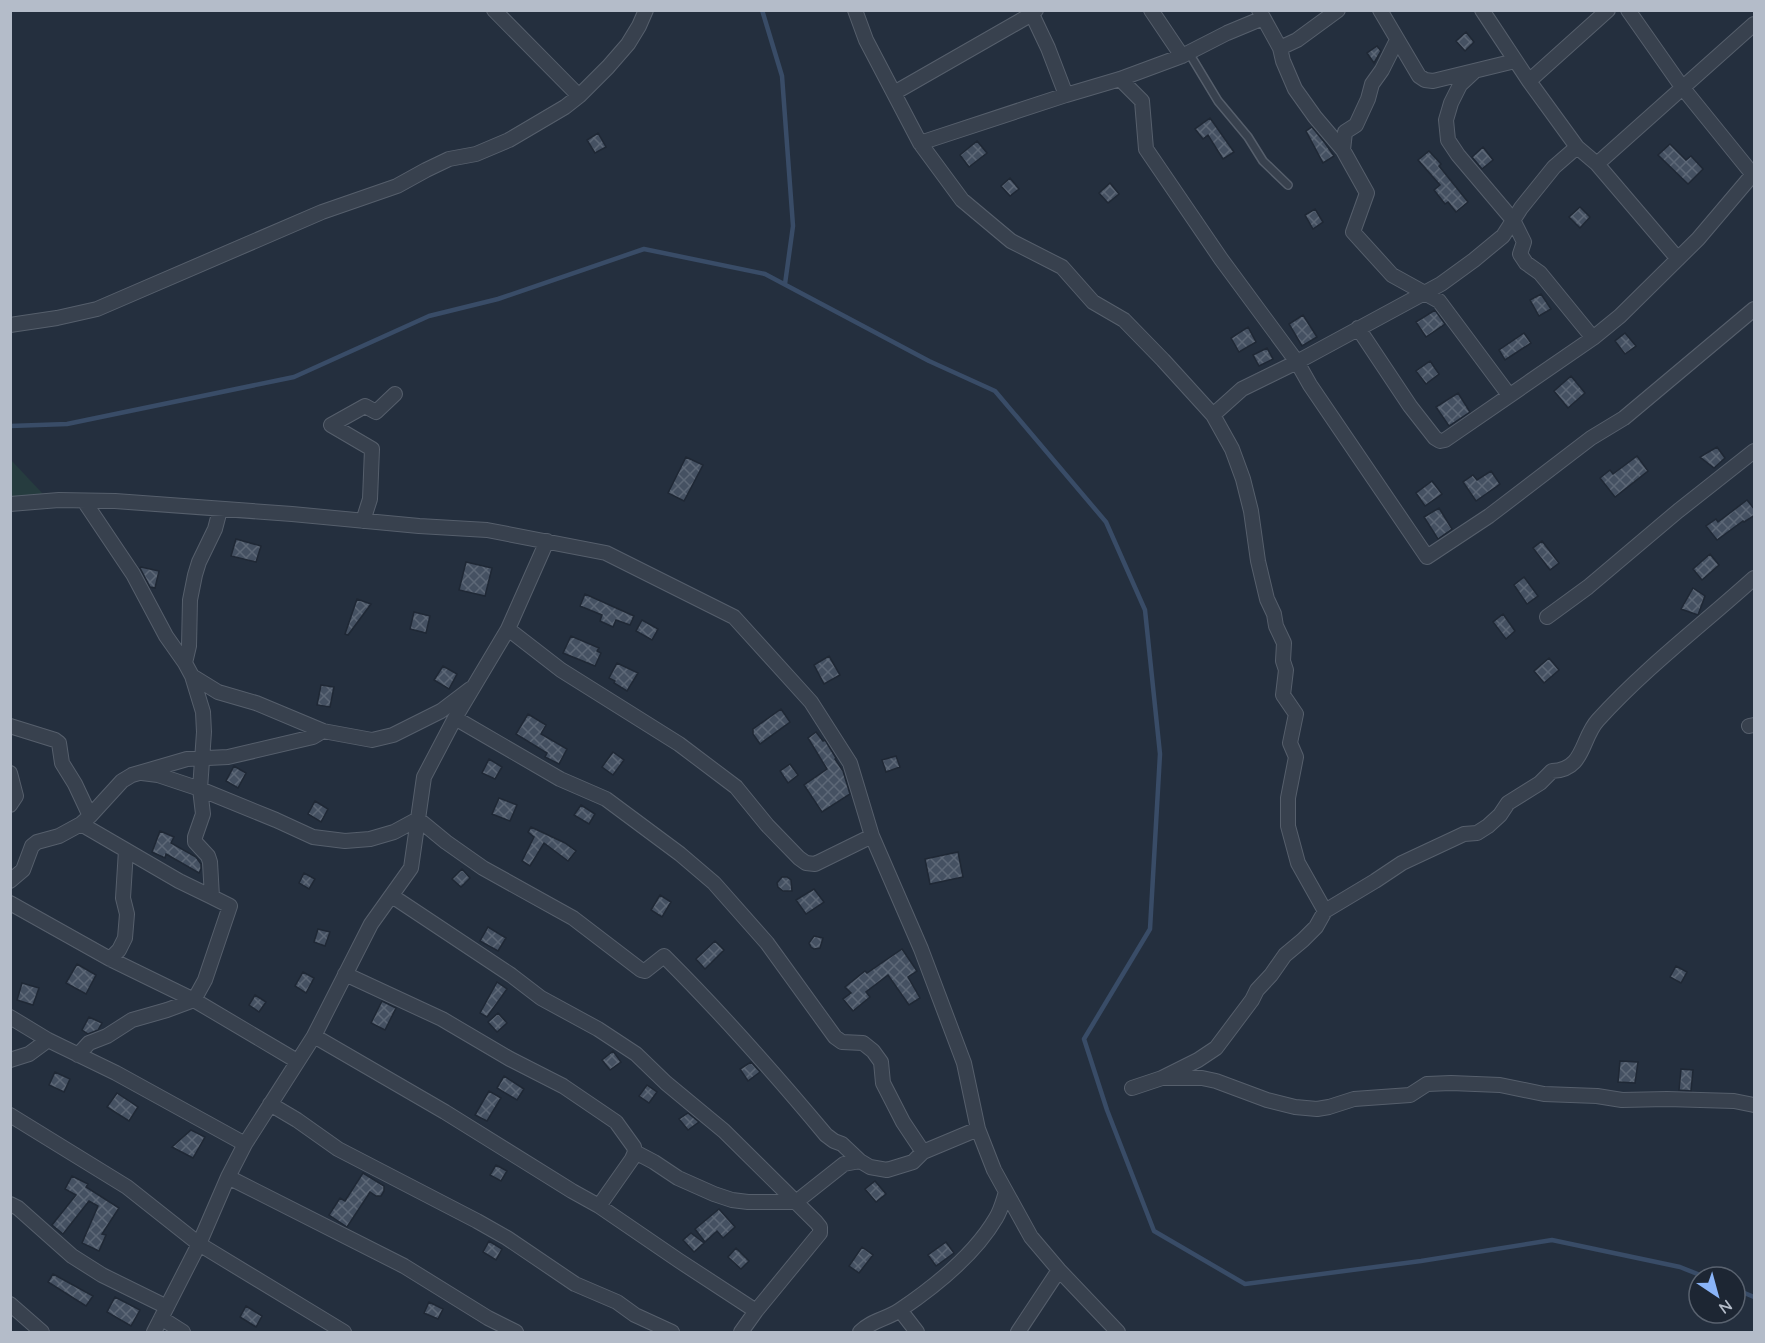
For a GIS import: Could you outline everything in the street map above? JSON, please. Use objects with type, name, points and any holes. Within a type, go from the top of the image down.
[{"type":"street","points":[[494,10],[579,96]]},
{"type":"street","points":[[10,325],[97,309],[322,212],[397,186],[449,159],[490,149],[565,107],[579,96],[628,44],[646,10]]},
{"type":"street","points":[[855,10],[866,40],[920,143],[962,200],[1011,241],[1062,267],[1093,302],[1124,320],[1213,415],[1232,448],[1251,511],[1258,561],[1267,599],[1274,614],[1275,626],[1284,643],[1283,661],[1286,670],[1283,695],[1296,714],[1290,743],[1296,757],[1288,798],[1288,826],[1298,863],[1324,911]]},
{"type":"street","points":[[1150,10],[1185,55]]},
{"type":"street","points":[[1280,48],[1297,40],[1338,10]]},
{"type":"street","points":[[1380,10],[1419,76],[1425,80],[1432,81],[1515,61]]},
{"type":"street","points":[[1482,10],[1515,61],[1577,147],[1596,164],[1678,259]]},
{"type":"street","points":[[1529,81],[1608,10]]},
{"type":"street","points":[[1358,328],[1410,406],[1435,438],[1440,441],[1445,440],[1593,338],[1635,303],[1698,239],[1754,174],[1682,87],[1629,10]]},
{"type":"street","points":[[894,93],[1033,12],[1066,95]]},
{"type":"street","points":[[920,143],[1120,79],[1185,55],[1261,14],[1280,48],[1295,89],[1343,150],[1367,192],[1353,232],[1392,275],[1439,301],[1509,395]]},
{"type":"street","points":[[1596,164],[1755,24]]},
{"type":"street","points":[[1343,150],[1345,132],[1356,125],[1372,84],[1397,40]]},
{"type":"street","points":[[1475,71],[1461,85],[1451,104],[1446,120],[1448,140],[1513,220],[1524,242],[1520,254],[1526,263],[1540,273],[1593,338]]},
{"type":"street","points":[[1120,79],[1142,100],[1146,149],[1221,259],[1297,362],[1310,385],[1427,557],[1489,516],[1592,438],[1624,418],[1755,309]]},
{"type":"street","points":[[1213,415],[1242,389],[1441,284],[1503,236],[1554,167],[1577,147]]},
{"type":"street","points":[[363,521],[370,499],[372,448],[331,425],[365,406],[376,412],[394,394]]},
{"type":"street","points":[[1547,616],[1588,587],[1678,511],[1755,452]]},
{"type":"street","points":[[10,504],[59,500],[115,501],[487,530],[606,553],[734,617],[811,702],[837,741],[854,774],[872,836],[921,949],[964,1063],[978,1129],[986,1152],[1006,1192],[1031,1237],[1118,1332]]},
{"type":"street","points":[[84,501],[134,574],[166,636],[192,676],[203,712],[204,732],[200,789],[203,814],[195,842],[208,856],[210,862],[212,897]]},
{"type":"street","points":[[185,663],[189,646],[190,600],[195,576],[199,562],[215,529],[220,510]]},
{"type":"street","points":[[154,1332],[199,1244],[245,1144],[314,1036],[371,924],[411,868],[424,777],[455,718],[508,629],[547,541]]},
{"type":"street","points":[[1132,1088],[1162,1078],[1216,1048],[1263,982],[1285,955],[1316,927],[1324,911],[1402,863],[1464,834],[1476,833],[1488,826],[1513,800],[1540,783],[1552,771],[1567,767],[1577,759],[1585,747],[1593,725],[1611,706],[1755,578]]},
{"type":"street","points":[[508,629],[561,670],[679,744],[736,788],[767,825],[806,863],[815,864],[872,836]]},
{"type":"street","points":[[192,676],[218,692],[256,703],[324,731],[372,740],[393,735],[441,711],[475,686]]},
{"type":"street","points":[[455,718],[560,779],[606,798],[714,883],[767,943],[835,1037],[842,1042],[863,1043],[873,1051],[881,1062],[883,1083],[903,1122],[923,1152]]},
{"type":"street","points":[[10,726],[59,743],[62,763],[75,784],[86,820],[126,850],[179,881],[230,906],[205,980],[194,1000],[167,1011],[132,1020],[107,1036],[89,1043],[78,1055]]},
{"type":"street","points":[[10,881],[23,870],[32,846],[37,842],[59,836],[86,820],[122,782],[132,775],[187,759],[240,754],[313,736],[324,731]]},
{"type":"street","points":[[10,773],[12,798]]},
{"type":"street","points":[[142,773],[158,775],[200,789],[313,837],[345,841],[370,838],[394,832],[418,819]]},
{"type":"street","points":[[418,819],[446,843],[483,868],[573,918],[641,970],[645,972],[664,956],[668,958],[711,1002],[826,1135],[842,1144],[870,1167],[886,1170],[913,1162],[923,1152],[978,1129]]},
{"type":"street","points":[[110,959],[119,950],[125,938],[127,914],[123,898],[126,850]]},
{"type":"street","points":[[392,896],[542,998],[598,1029],[636,1054],[666,1083],[724,1131],[816,1222],[820,1227],[820,1233],[741,1332]]},
{"type":"street","points":[[10,903],[110,959],[194,1000],[297,1060]]},
{"type":"street","points":[[345,974],[442,1019],[510,1059],[563,1086],[616,1122],[634,1147],[635,1152],[632,1160],[599,1206]]},
{"type":"street","points":[[10,1017],[48,1040],[116,1072],[245,1144]]},
{"type":"street","points":[[314,1036],[445,1112],[599,1206],[756,1311]]},
{"type":"street","points":[[10,1060],[29,1054],[48,1040]]},
{"type":"street","points":[[1162,1078],[1202,1078],[1267,1100],[1295,1107],[1317,1109],[1354,1099],[1410,1095],[1427,1084],[1451,1083],[1500,1085],[1544,1094],[1598,1096],[1622,1100],[1734,1101],[1755,1104]]},
{"type":"street","points":[[270,1104],[338,1149],[497,1232],[575,1284],[617,1302],[635,1315],[672,1332]]},
{"type":"street","points":[[10,1115],[127,1188],[199,1244],[344,1332]]},
{"type":"street","points":[[635,1152],[678,1178],[723,1197],[748,1202],[796,1202],[844,1164],[860,1161]]},
{"type":"street","points":[[228,1177],[404,1266],[488,1318],[516,1332]]},
{"type":"street","points":[[860,1332],[869,1323],[888,1317],[900,1310],[966,1257],[989,1230],[998,1215],[1006,1192]]},
{"type":"street","points":[[10,1204],[18,1208],[72,1256],[164,1312],[183,1332]]},
{"type":"street","points":[[1018,1332],[1059,1270]]},
{"type":"street","points":[[10,1304],[42,1332]]},
{"type":"street","points":[[900,1310],[917,1332]]},
{"type":"lane","points":[[1185,55],[1218,101],[1248,137],[1263,162],[1288,185]]},
{"type":"green space","points":[[11,460],[43,494],[11,506]]},
{"type":"building","points":[[1466,32],[1474,42],[1465,51],[1456,41]]},
{"type":"building","points":[[1377,46],[1381,51],[1374,63],[1367,53]]},
{"type":"building","points":[[1210,118],[1234,152],[1223,159],[1208,135],[1203,139],[1195,129]]},
{"type":"building","points":[[1312,127],[1334,156],[1323,163],[1306,131]]},
{"type":"building","points":[[598,133],[606,147],[595,153],[587,140]]},
{"type":"building","points":[[977,141],[987,153],[969,167],[960,155]]},
{"type":"building","points":[[1670,144],[1686,160],[1691,156],[1703,169],[1688,184],[1658,155]]},
{"type":"building","points":[[1483,147],[1493,160],[1482,169],[1472,157]]},
{"type":"building","points":[[1429,151],[1468,202],[1456,212],[1448,202],[1445,204],[1434,190],[1440,185],[1418,160]]},
{"type":"building","points":[[1010,178],[1019,189],[1010,196],[1001,186]]},
{"type":"building","points":[[1110,183],[1119,194],[1108,203],[1099,193]]},
{"type":"building","points":[[1580,207],[1590,217],[1580,228],[1569,217]]},
{"type":"building","points":[[1315,209],[1323,222],[1313,229],[1305,215]]},
{"type":"building","points":[[1541,294],[1551,309],[1539,316],[1530,300]]},
{"type":"building","points":[[1435,310],[1445,324],[1426,337],[1416,322]]},
{"type":"building","points":[[1303,315],[1317,337],[1302,346],[1289,324]]},
{"type":"building","points":[[1248,327],[1256,342],[1239,352],[1231,338]]},
{"type":"building","points":[[1524,333],[1531,343],[1505,360],[1499,350]]},
{"type":"building","points":[[1625,333],[1636,346],[1625,354],[1615,341]]},
{"type":"building","points":[[1267,348],[1273,359],[1259,366],[1253,355]]},
{"type":"building","points":[[1430,361],[1439,374],[1426,384],[1416,371]]},
{"type":"building","points":[[1571,376],[1585,393],[1568,408],[1554,391]]},
{"type":"building","points":[[1458,393],[1470,412],[1449,426],[1436,407]]},
{"type":"building","points":[[1717,447],[1725,458],[1714,468],[1700,457]]},
{"type":"building","points":[[1637,456],[1648,471],[1615,497],[1600,478],[1610,470],[1613,474]]},
{"type":"building","points":[[686,457],[703,465],[684,501],[668,493]]},
{"type":"building","points":[[1491,471],[1500,484],[1476,501],[1463,482],[1473,475],[1477,480]]},
{"type":"building","points":[[1432,481],[1442,494],[1425,506],[1416,493]]},
{"type":"building","points":[[1747,500],[1755,510],[1755,515],[1717,540],[1706,526],[1716,519],[1718,522]]},
{"type":"building","points":[[1439,508],[1452,529],[1438,539],[1424,517]]},
{"type":"building","points":[[236,539],[261,546],[256,562],[231,556]]},
{"type":"building","points":[[1542,541],[1559,563],[1550,570],[1533,548]]},
{"type":"building","points":[[1710,554],[1719,565],[1702,580],[1693,569]]},
{"type":"building","points":[[466,562],[492,568],[485,596],[459,590]]},
{"type":"building","points":[[141,567],[159,571],[155,588],[150,587]]},
{"type":"building","points":[[1524,577],[1538,596],[1527,604],[1514,585]]},
{"type":"building","points":[[1693,588],[1705,596],[1698,615],[1681,609]]},
{"type":"building","points":[[585,594],[634,616],[630,625],[616,620],[613,627],[600,621],[602,615],[580,606]]},
{"type":"building","points":[[357,599],[371,604],[348,635],[345,634]]},
{"type":"building","points":[[414,612],[430,616],[426,633],[410,629]]},
{"type":"building","points":[[1503,614],[1515,631],[1506,639],[1493,622]]},
{"type":"building","points":[[642,620],[658,629],[652,640],[636,631]]},
{"type":"building","points":[[571,636],[599,648],[597,651],[601,653],[595,666],[563,653]]},
{"type":"building","points":[[829,656],[840,675],[824,684],[814,665]]},
{"type":"building","points":[[1549,658],[1559,670],[1544,683],[1534,671]]},
{"type":"building","points":[[617,663],[638,673],[627,691],[609,678]]},
{"type":"building","points":[[443,666],[457,674],[449,689],[434,680]]},
{"type":"building","points":[[321,685],[334,687],[330,707],[317,705]]},
{"type":"building","points":[[781,709],[790,722],[760,744],[753,734],[753,729]]},
{"type":"building","points":[[528,714],[546,725],[541,734],[567,749],[559,764],[545,757],[547,753],[516,734]]},
{"type":"building","points":[[816,732],[823,741],[825,740],[836,758],[843,771],[850,794],[822,812],[804,785],[827,769],[808,738]]},
{"type":"building","points":[[613,752],[624,760],[613,775],[602,767]]},
{"type":"building","points":[[896,756],[900,767],[886,772],[882,760]]},
{"type":"building","points":[[489,759],[502,767],[495,779],[482,773]]},
{"type":"building","points":[[790,764],[798,775],[788,783],[780,771]]},
{"type":"building","points":[[234,766],[246,773],[238,788],[226,781]]},
{"type":"building","points":[[499,798],[517,805],[510,821],[492,814]]},
{"type":"building","points":[[315,801],[328,809],[321,822],[308,814]]},
{"type":"building","points":[[581,805],[595,814],[589,824],[574,815]]},
{"type":"building","points":[[531,827],[565,843],[576,851],[568,861],[544,843],[530,866],[522,861],[534,837],[528,832]]},
{"type":"building","points":[[160,831],[174,837],[171,843],[196,857],[201,864],[199,873],[166,854],[165,858],[152,852]]},
{"type":"building","points":[[958,852],[963,877],[930,884],[925,859]]},
{"type":"building","points":[[462,869],[470,878],[461,887],[452,879]]},
{"type":"building","points":[[304,873],[315,879],[309,889],[299,883]]},
{"type":"building","points":[[782,877],[791,880],[792,891],[783,891],[778,887],[777,883]]},
{"type":"building","points":[[814,889],[824,902],[806,914],[796,900]]},
{"type":"building","points":[[660,895],[671,902],[662,917],[651,910]]},
{"type":"building","points":[[488,927],[506,938],[498,951],[480,941]]},
{"type":"building","points":[[318,929],[330,932],[325,946],[314,942]]},
{"type":"building","points":[[814,936],[823,938],[820,948],[814,949],[809,943]]},
{"type":"building","points":[[715,941],[724,950],[705,969],[696,959]]},
{"type":"building","points":[[902,949],[917,971],[908,977],[920,998],[909,1005],[888,975],[866,992],[870,997],[853,1011],[843,999],[851,993],[845,987],[865,971],[867,973]]},
{"type":"building","points":[[77,964],[96,975],[86,994],[66,983]]},
{"type":"building","points":[[1676,966],[1687,972],[1681,983],[1670,977]]},
{"type":"building","points":[[303,972],[314,978],[306,993],[295,986]]},
{"type":"building","points":[[497,982],[507,989],[487,1017],[480,1013]]},
{"type":"building","points":[[22,983],[39,988],[33,1005],[17,1000]]},
{"type":"building","points":[[255,995],[266,1002],[259,1012],[249,1005]]},
{"type":"building","points":[[382,1001],[396,1008],[385,1030],[371,1023]]},
{"type":"building","points":[[498,1013],[507,1023],[497,1032],[488,1022]]},
{"type":"building","points":[[89,1017],[102,1023],[98,1030],[88,1034],[82,1030]]},
{"type":"building","points":[[613,1051],[621,1062],[610,1070],[602,1060]]},
{"type":"building","points":[[1620,1061],[1638,1062],[1635,1083],[1618,1082]]},
{"type":"building","points":[[751,1062],[760,1072],[748,1081],[740,1069]]},
{"type":"building","points":[[1681,1069],[1693,1070],[1691,1091],[1679,1090]]},
{"type":"building","points":[[55,1072],[70,1079],[64,1092],[49,1085]]},
{"type":"building","points":[[504,1076],[524,1089],[517,1100],[497,1088]]},
{"type":"building","points":[[647,1085],[657,1092],[649,1103],[639,1096]]},
{"type":"building","points":[[489,1091],[501,1098],[487,1121],[475,1115]]},
{"type":"building","points":[[117,1093],[138,1107],[129,1121],[107,1107]]},
{"type":"building","points":[[688,1113],[699,1122],[688,1130],[679,1119]]},
{"type":"building","points":[[191,1130],[205,1137],[193,1158],[172,1147]]},
{"type":"building","points":[[496,1165],[507,1171],[501,1181],[490,1175]]},
{"type":"building","points":[[363,1173],[384,1186],[384,1191],[381,1196],[370,1192],[347,1227],[329,1215],[340,1198],[345,1201]]},
{"type":"building","points":[[72,1176],[88,1184],[86,1187],[119,1208],[102,1234],[106,1235],[99,1251],[82,1243],[98,1206],[89,1201],[63,1234],[52,1225],[76,1195],[65,1189]]},
{"type":"building","points":[[875,1181],[886,1194],[876,1202],[865,1189]]},
{"type":"building","points":[[719,1209],[735,1227],[723,1238],[717,1231],[705,1242],[695,1229]]},
{"type":"building","points":[[691,1233],[704,1243],[694,1252],[683,1240]]},
{"type":"building","points":[[489,1241],[502,1249],[496,1260],[483,1252]]},
{"type":"building","points":[[946,1242],[954,1253],[936,1266],[928,1255]]},
{"type":"building","points":[[862,1247],[873,1255],[859,1273],[849,1266]]},
{"type":"building","points":[[736,1248],[749,1261],[741,1269],[728,1257]]},
{"type":"building","points":[[53,1274],[93,1296],[86,1306],[48,1282]]},
{"type":"building","points":[[115,1297],[140,1310],[131,1326],[107,1312]]},
{"type":"building","points":[[429,1302],[443,1309],[438,1319],[424,1313]]},
{"type":"building","points":[[246,1306],[262,1316],[256,1327],[240,1317]]},
{"type":"waterway","points":[[762,10],[782,76],[793,226],[785,284]]},
{"type":"waterway","points":[[10,426],[67,424],[294,377],[429,316],[498,299],[644,249],[765,274],[929,361],[995,391],[1106,522],[1145,610],[1160,754],[1150,929],[1084,1039],[1107,1110],[1154,1231],[1245,1284],[1421,1261],[1552,1240],[1687,1270]]},
{"type":"waterway","points":[[1747,1294],[1754,1297]]}]
